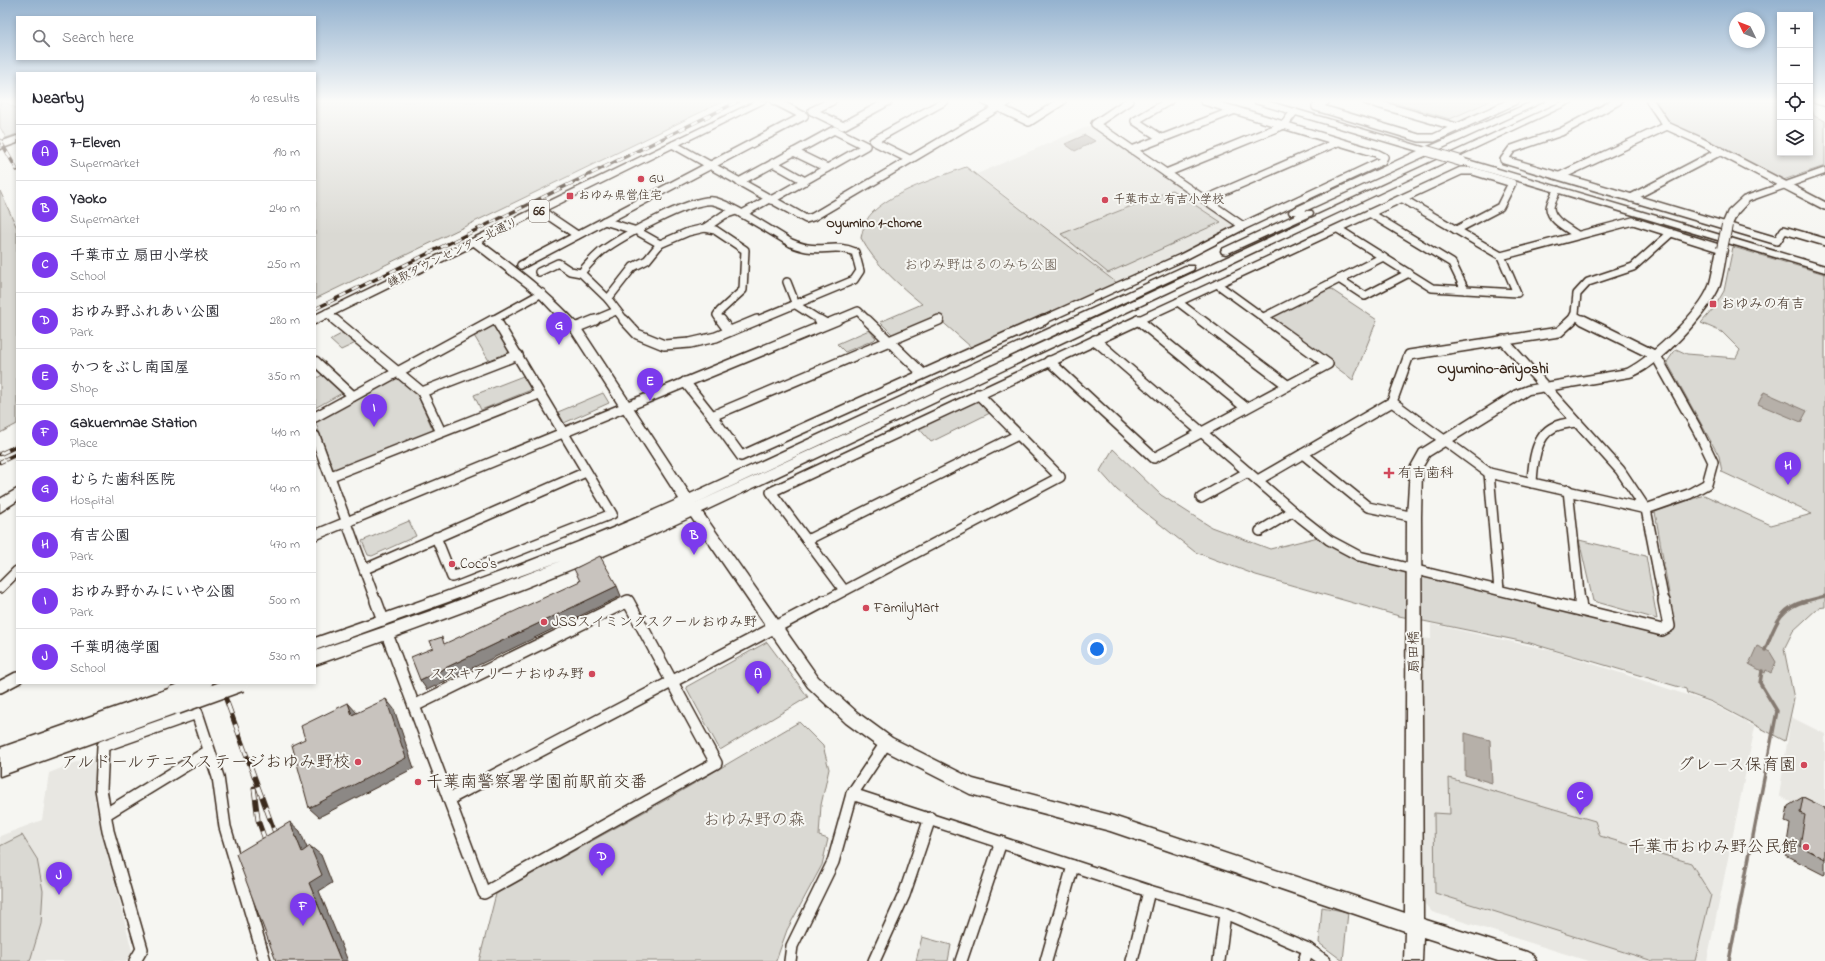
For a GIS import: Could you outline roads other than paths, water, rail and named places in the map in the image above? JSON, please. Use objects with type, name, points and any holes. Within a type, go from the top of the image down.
[{"type":"main road","name":"鎌取タウンセンター北通り","points":[[316,319],[672,146]]},
{"type":"main road","points":[[0,506],[16,495]]},
{"type":"street","points":[[675,146],[803,218],[810,218],[933,146]]},
{"type":"street","points":[[521,265],[746,146]]},
{"type":"street","points":[[739,182],[805,146]]},
{"type":"street","points":[[608,299],[633,267],[647,260],[660,244],[688,232],[705,228],[724,215],[739,212],[770,200],[866,146]]},
{"type":"street","points":[[883,146],[910,159]]},
{"type":"street","points":[[1126,146],[1206,199],[1243,226]]},
{"type":"street","points":[[1132,150],[1142,146]]},
{"type":"street","points":[[1166,173],[1233,146]]},
{"type":"street","points":[[1206,199],[1329,146]]},
{"type":"street","points":[[684,382],[712,416],[740,456],[1181,258],[1243,226],[1382,161],[1384,157],[1376,153],[1351,146]]},
{"type":"street","points":[[1418,146],[1430,149]]},
{"type":"street","points":[[1420,146],[1557,190],[1825,269]]},
{"type":"street","points":[[1270,236],[1273,222],[1437,146]]},
{"type":"street","points":[[316,658],[387,634],[601,551],[691,505],[1270,236],[1460,146]]},
{"type":"street","points":[[1270,236],[1472,146]]},
{"type":"street","points":[[1270,236],[1295,236],[1492,146]]},
{"type":"street","points":[[1521,146],[1512,149],[1504,160],[1777,241],[1784,230],[1825,242]]},
{"type":"street","points":[[1560,176],[1624,146]]},
{"type":"street","points":[[1708,146],[1825,206]]},
{"type":"street","points":[[794,152],[826,168]]},
{"type":"street","points":[[1631,198],[1721,152]]},
{"type":"street","points":[[1464,160],[1825,264]]},
{"type":"street","points":[[773,163],[805,181]]},
{"type":"street","points":[[844,590],[771,492],[978,394],[1371,214],[1461,171],[1473,171],[1512,183],[1500,208],[1456,230]]},
{"type":"street","name":"扇田橋","points":[[1413,961],[1414,518],[1416,468],[1424,453],[1518,394],[1545,387],[1630,373],[1640,369],[1656,356],[1708,297],[1714,286],[1727,225],[1732,213],[1746,199],[1825,171]]},
{"type":"street","points":[[1557,190],[1550,207],[1552,216],[1578,235]]},
{"type":"street","points":[[1338,229],[1432,288],[1517,293],[1501,256],[1403,199]]},
{"type":"street","points":[[539,272],[558,264],[570,271],[581,273],[608,299],[616,311],[637,334],[664,345],[690,343],[716,337],[854,280],[860,271],[855,252],[846,247],[801,247],[791,243],[739,212],[712,201],[702,202],[674,210],[597,254],[588,261],[581,273]]},
{"type":"street","points":[[540,210],[577,235]]},
{"type":"street","points":[[1371,214],[1452,263],[1466,290]]},
{"type":"street","points":[[1501,256],[1634,221],[1722,249]]},
{"type":"street","points":[[604,222],[637,231],[660,244]]},
{"type":"street","points":[[705,228],[715,230],[745,250],[744,290],[735,299],[721,307],[717,315],[729,331]]},
{"type":"street","points":[[1258,480],[1392,402],[1409,355],[1559,332],[1569,325],[1575,316],[1577,293],[1582,287],[1588,282],[1633,267],[1671,233]]},
{"type":"street","points":[[475,242],[542,293],[560,309],[575,328],[691,505],[813,682],[852,718],[886,743],[970,786],[1123,827],[1414,926],[1527,961]]},
{"type":"street","points":[[1264,318],[1383,257]]},
{"type":"street","points":[[1339,279],[1365,296],[1409,273]]},
{"type":"street","points":[[788,282],[796,305],[826,324]]},
{"type":"street","points":[[1049,361],[1154,458],[1328,364],[1217,284]]},
{"type":"street","points":[[316,415],[397,373],[542,293]]},
{"type":"street","points":[[1178,302],[1287,385]]},
{"type":"street","points":[[316,535],[858,310],[922,374]]},
{"type":"street","points":[[575,328],[616,311]]},
{"type":"street","points":[[328,313],[397,373],[422,392],[441,432]]},
{"type":"street","points":[[1392,402],[1489,473],[1646,508],[1689,494],[1707,484],[1714,462],[1656,356],[1575,316]]},
{"type":"street","points":[[436,537],[452,577],[612,514],[495,318]]},
{"type":"street","points":[[712,416],[939,320]]},
{"type":"street","points":[[1138,320],[1246,408]]},
{"type":"street","points":[[1095,340],[1293,511],[1332,543],[1345,550],[1359,556],[1662,630],[1669,626],[1646,508],[1620,470],[1503,340]]},
{"type":"street","points":[[422,392],[518,355]]},
{"type":"street","points":[[316,361],[353,396]]},
{"type":"street","points":[[331,476],[540,394]]},
{"type":"street","points":[[448,799],[1060,477],[978,394]]},
{"type":"street","points":[[1532,483],[1533,460],[1545,433],[1549,428],[1576,422]]},
{"type":"street","points":[[807,540],[1018,435]]},
{"type":"street","points":[[316,438],[348,521],[383,620]]},
{"type":"street","points":[[1303,454],[1368,507],[1414,518]]},
{"type":"street","points":[[365,569],[586,472]]},
{"type":"street","points":[[1201,498],[1248,472]]},
{"type":"street","points":[[1489,473],[1499,590]]},
{"type":"street","points":[[1568,490],[1582,610]]},
{"type":"street","points":[[316,644],[586,546],[691,505]]},
{"type":"street","points":[[1260,531],[1293,511]]},
{"type":"street","points":[[0,588],[16,572]]},
{"type":"street","points":[[387,634],[413,706],[484,893],[716,763],[628,601],[413,706]]},
{"type":"street","points":[[0,687],[16,679]]},
{"type":"street","points":[[0,768],[175,700],[202,684]]},
{"type":"street","points":[[0,755],[175,700],[237,684]]},
{"type":"street","points":[[135,961],[142,950],[108,831],[101,789],[104,746],[197,713],[218,777],[225,827],[265,961]]},
{"type":"street","points":[[790,961],[792,946],[834,862],[852,794],[886,743]]},
{"type":"street","points":[[106,814],[209,751]]},
{"type":"street","points":[[852,794],[930,818],[1149,891],[1225,913],[1306,955],[1325,961]]},
{"type":"street","points":[[874,961],[904,895],[930,818]]},
{"type":"street","points":[[961,961],[1001,842]]},
{"type":"street","points":[[1046,961],[1073,866]]},
{"type":"street","points":[[1132,961],[1149,891]]},
{"type":"street","points":[[1219,961],[1225,913]]},
{"type":"waterway","points":[[1802,602],[1825,596]]},
{"type":"waterway","points":[[1765,650],[1775,626],[1783,613],[1789,608],[1806,601]]},
{"type":"waterway","points":[[1729,961],[1777,711],[1760,683],[1762,671]]},
{"type":"railway","points":[[3,146],[16,168]]},
{"type":"railway","points":[[316,309],[648,146]]},
{"type":"railway","points":[[0,454],[16,446]]},
{"type":"railway","points":[[0,462],[16,454]]},
{"type":"railway","points":[[220,684],[278,841]]},
{"type":"railway","points":[[254,788],[258,820],[268,848]]},
{"type":"place","name":"GU","points":[[641,179]]},
{"type":"place","name":"おゆみ県営住宅","points":[[570,196]]},
{"type":"place","name":"千葉市立 有吉小学校","points":[[1105,200]]},
{"type":"place","name":"おゆみの有吉","points":[[1713,304]]},
{"type":"place","name":"むらた歯科医院","points":[[559,345]]},
{"type":"place","name":"かつをぶし南国屋","points":[[650,401]]},
{"type":"place","name":"おゆみ野かみにいや公園","points":[[374,427]]},
{"type":"place","name":"有吉歯科","points":[[1389,473]]},
{"type":"place","name":"有吉公園","points":[[1788,485]]},
{"type":"place","name":"Yaoko","points":[[694,555]]},
{"type":"place","name":"Coco's","points":[[452,564]]},
{"type":"place","name":"FamilyMart","points":[[866,608]]},
{"type":"place","name":"JSSスイミングスクールおゆみ野","points":[[544,622]]},
{"type":"place","name":"スズキアリーナおゆみ野","points":[[592,674]]},
{"type":"place","name":"7-Eleven","points":[[758,694]]},
{"type":"place","name":"アルドールテニスステージおゆみ野校","points":[[358,762]]},
{"type":"place","name":"グレース保育園","points":[[1804,765]]},
{"type":"place","name":"千葉南警察署学園前駅前交番","points":[[418,782]]},
{"type":"place","name":"千葉市立 扇田小学校","points":[[1580,815]]},
{"type":"place","name":"千葉市おゆみ野公民館","points":[[1806,847]]},
{"type":"place","name":"おゆみ野ふれあい公園","points":[[602,876]]},
{"type":"place","name":"千葉明徳学園","points":[[59,895]]},
{"type":"place","name":"Gakuemmae Station","points":[[303,926]]},
{"type":"district","name":"Oyumino 1-chome","points":[[874,223]]},
{"type":"district","name":"Oyumino-ariyoshi","points":[[1493,369]]},
{"type":"park label","name":"おゆみ野はるのみち公園","points":[[981,265]]},
{"type":"park label","name":"おゆみ野の森","points":[[754,820]]}]
